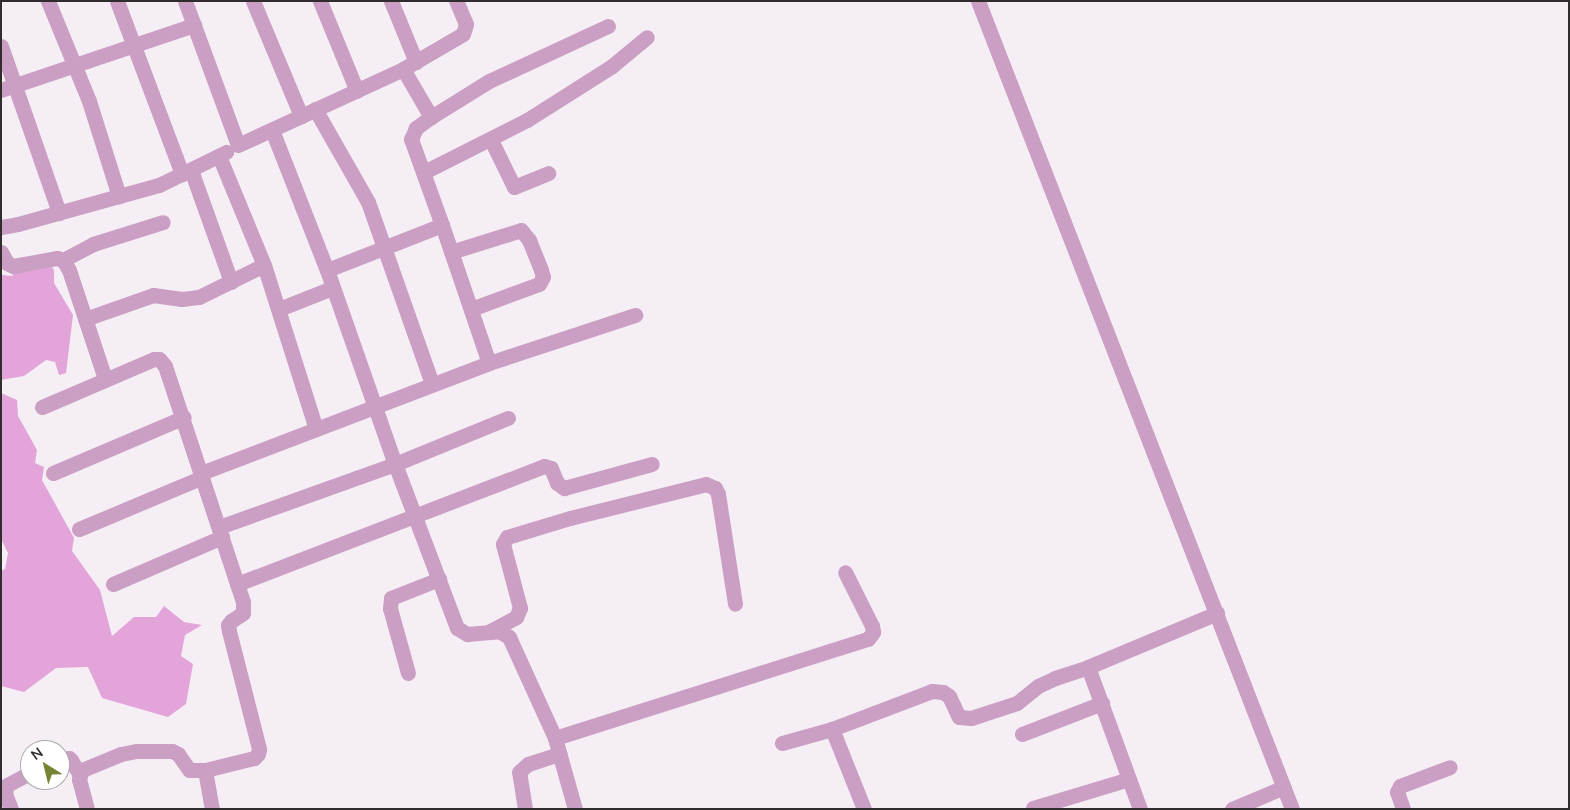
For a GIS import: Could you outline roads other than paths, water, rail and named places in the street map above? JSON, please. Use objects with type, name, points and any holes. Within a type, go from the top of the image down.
[{"type":"street","points":[[48,1],[89,101],[119,196]]},
{"type":"street","points":[[117,1],[232,282]]},
{"type":"street","points":[[185,1],[238,145]]},
{"type":"street","points":[[253,1],[301,116]]},
{"type":"street","points":[[320,1],[357,91]]},
{"type":"street","points":[[390,1],[409,65],[431,117]]},
{"type":"street","points":[[1,227],[159,185],[238,145],[357,91],[409,65],[464,34],[466,24],[456,1]]},
{"type":"street","points":[[978,1],[1292,809]]},
{"type":"street","points":[[8,87],[194,25]]},
{"type":"street","points":[[489,363],[411,139],[416,128],[489,80],[608,26]]},
{"type":"street","points":[[424,172],[491,140],[568,96],[612,66],[647,37]]},
{"type":"street","points":[[1,46],[8,87],[59,213]]},
{"type":"street","points":[[315,110],[362,190],[432,384]]},
{"type":"street","points":[[272,130],[327,270],[395,464],[460,632],[467,634],[490,631],[505,634],[515,648],[555,738],[575,809]]},
{"type":"street","points":[[491,140],[514,187],[548,173]]},
{"type":"street","points":[[219,156],[264,265],[316,429]]},
{"type":"street","points":[[1,252],[7,263],[13,266],[57,258],[63,260],[93,244],[163,222]]},
{"type":"street","points":[[327,270],[442,225]]},
{"type":"street","points":[[451,252],[521,230],[529,240],[541,270],[543,280],[539,284],[471,310]]},
{"type":"street","points":[[63,260],[105,379]]},
{"type":"street","points":[[85,319],[153,295],[191,299],[232,282],[264,265]]},
{"type":"street","points":[[279,309],[332,288]]},
{"type":"street","points":[[79,529],[202,475],[432,384],[489,363],[635,315]]},
{"type":"street","points":[[42,407],[154,359],[159,359],[165,366],[184,417],[244,608],[239,618],[228,625],[259,749],[258,754],[248,760],[205,770],[189,770],[178,754],[172,751],[137,751],[95,763],[82,770],[80,775]]},
{"type":"street","points":[[53,473],[184,417]]},
{"type":"street","points":[[113,584],[221,532],[508,418]]},
{"type":"street","points":[[237,584],[544,466],[551,468],[557,483],[564,488],[652,464]]},
{"type":"street","points":[[490,631],[516,617],[520,608],[503,544],[507,537],[570,518],[706,484],[715,488],[718,494],[735,604]]},
{"type":"street","points":[[555,738],[868,639],[873,632],[872,626],[845,572]]},
{"type":"street","points":[[408,673],[390,608],[391,598],[439,579]]},
{"type":"street","points":[[782,743],[832,729],[932,691],[943,692],[948,696],[959,717],[972,718],[1017,703],[1045,682],[1088,667],[1217,614]]},
{"type":"street","points":[[1088,667],[1140,809]]},
{"type":"street","points":[[1022,734],[1102,703]]},
{"type":"street","points":[[832,729],[864,809]]},
{"type":"street","points":[[525,809],[519,772],[528,764],[559,754]]},
{"type":"street","points":[[70,759],[80,775],[87,809]]},
{"type":"street","points":[[1403,809],[1397,792],[1400,786],[1450,767]]},
{"type":"street","points":[[205,770],[212,809]]},
{"type":"street","points":[[11,809],[5,794],[7,785],[20,778]]},
{"type":"street","points":[[1033,808],[1129,779]]},
{"type":"street","points":[[1232,809],[1284,787]]}]
